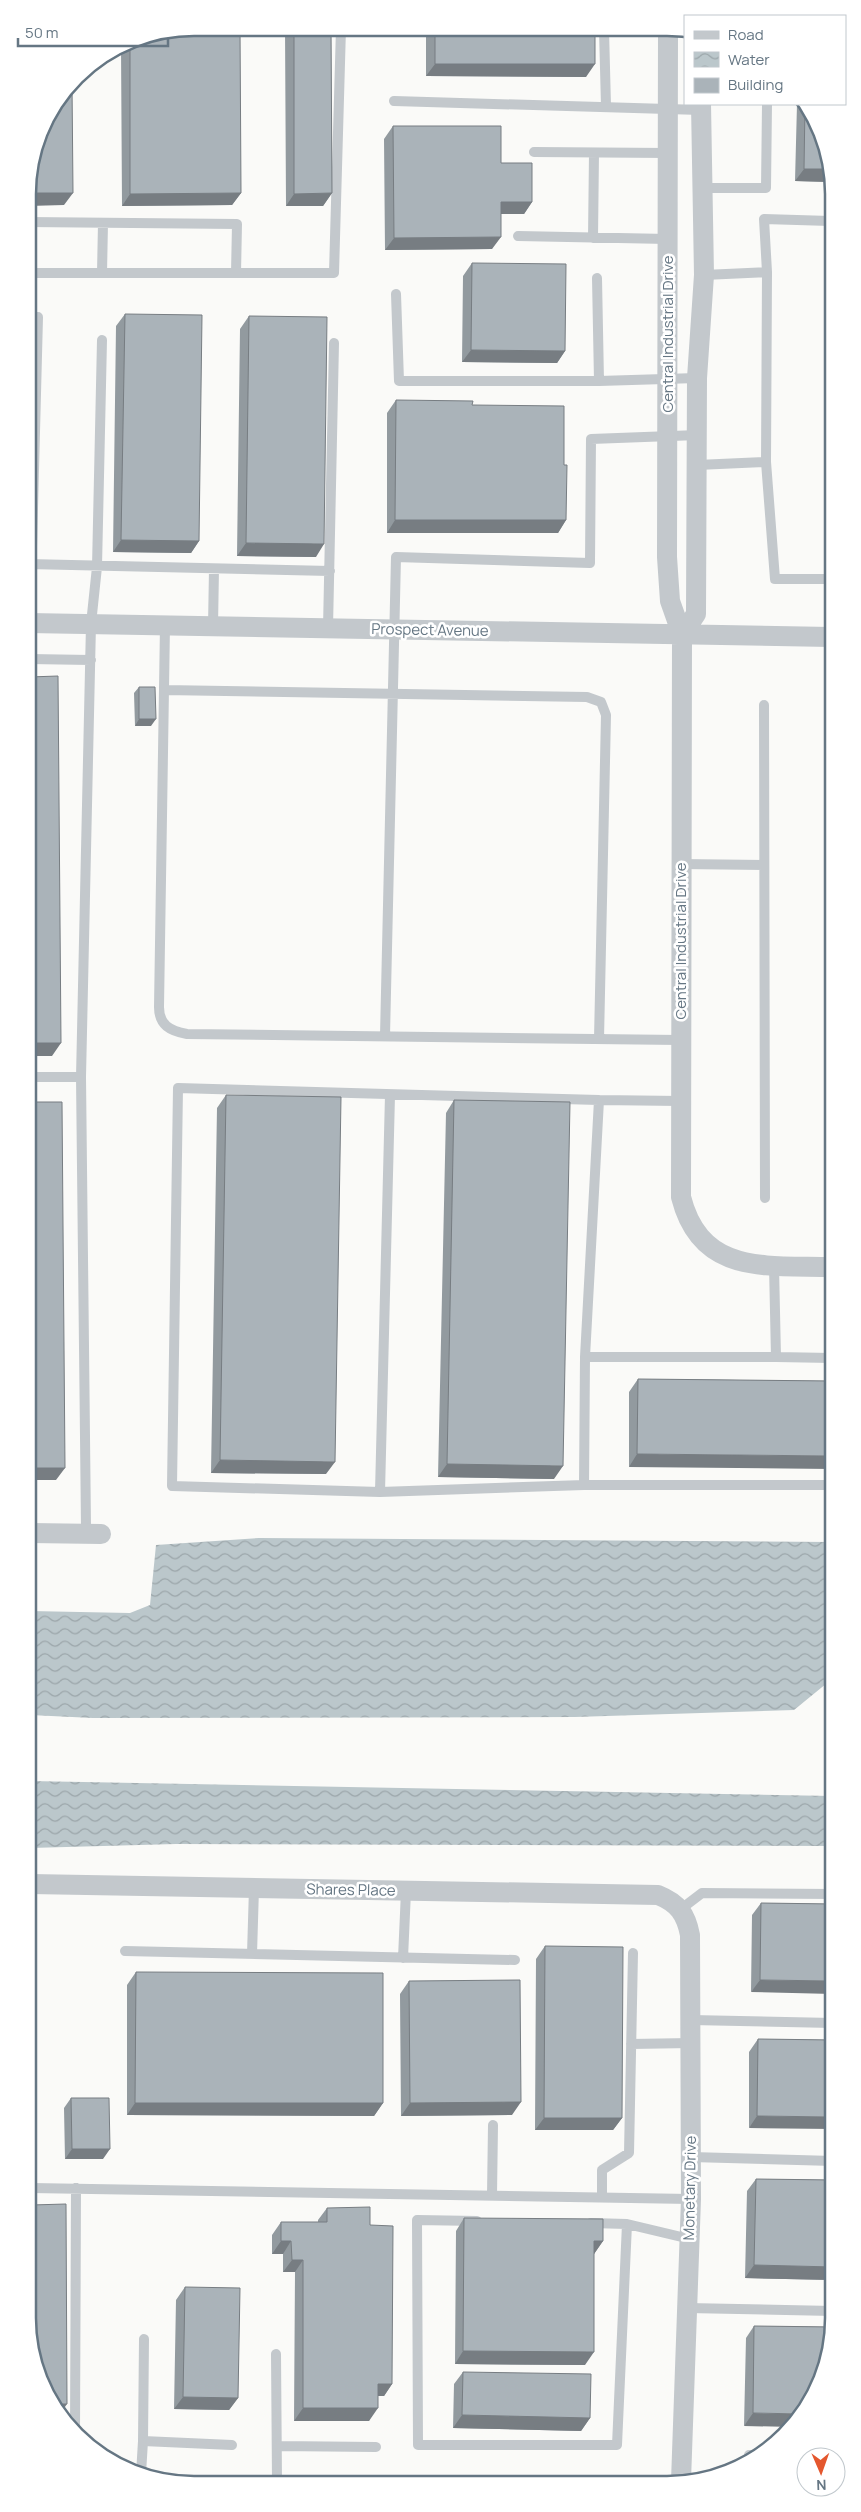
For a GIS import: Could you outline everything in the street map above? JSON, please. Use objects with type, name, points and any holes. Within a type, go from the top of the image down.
[{"type":"street","name":"Central Industrial Drive","points":[[668,36],[667,557],[670,601],[682,635],[680,1197],[691,1225],[703,1240],[714,1250],[740,1263],[774,1266],[824,1266]]},
{"type":"street","name":"Central Industrial Drive","points":[[682,635],[696,614],[697,378],[704,275],[701,107]]},
{"type":"street","name":"Prospect Avenue","points":[[37,623],[825,637]]},
{"type":"street","points":[[36,1533],[101,1534]]},
{"type":"street","name":"Shares Place","points":[[36,1884],[658,1895],[676,1905]]},
{"type":"street","name":"Monetary Drive","points":[[676,1905],[688,1922],[690,1935],[691,2043],[691,2199],[681,2475]]},
{"type":"lane","points":[[37,273],[334,273],[341,36]]},
{"type":"lane","points":[[604,36],[606,106]]},
{"type":"lane","points":[[394,101],[668,108],[701,107]]},
{"type":"lane","points":[[703,188],[766,188],[767,105]]},
{"type":"lane","points":[[534,152],[668,153]]},
{"type":"lane","points":[[593,238],[594,153]]},
{"type":"lane","points":[[825,221],[764,219],[767,272],[766,462],[775,579],[825,579]]},
{"type":"lane","points":[[37,222],[237,224],[236,273]]},
{"type":"lane","points":[[102,273],[103,223]]},
{"type":"lane","points":[[518,236],[668,239]]},
{"type":"lane","points":[[704,275],[767,272]]},
{"type":"lane","points":[[598,278],[599,381]]},
{"type":"lane","points":[[396,294],[399,381],[599,381],[697,378]]},
{"type":"lane","points":[[37,317],[37,350]]},
{"type":"lane","points":[[80,1533],[86,1528],[81,1077],[91,624],[97,566],[102,340]]},
{"type":"lane","points":[[328,628],[334,343]]},
{"type":"lane","points":[[385,1036],[391,695],[395,629],[396,557],[590,563],[591,439],[698,435]]},
{"type":"lane","points":[[697,465],[766,462]]},
{"type":"lane","points":[[37,564],[330,571]]},
{"type":"lane","points":[[213,626],[214,569]]},
{"type":"lane","points":[[165,625],[159,1007],[160,1018],[163,1023],[174,1031],[187,1034],[680,1040]]},
{"type":"lane","points":[[37,659],[91,660]]},
{"type":"lane","points":[[164,690],[596,698],[605,708],[599,1039]]},
{"type":"lane","points":[[764,705],[765,1198]]},
{"type":"lane","points":[[681,864],[764,865]]},
{"type":"lane","points":[[37,1077],[81,1077]]},
{"type":"lane","points":[[680,1101],[390,1095],[178,1088],[172,1486],[380,1492],[584,1485],[824,1485]]},
{"type":"lane","points":[[380,1492],[390,1095]]},
{"type":"lane","points":[[584,1485],[585,1357],[599,1100]]},
{"type":"lane","points":[[774,1266],[776,1357]]},
{"type":"lane","points":[[585,1357],[824,1358]]},
{"type":"lane","points":[[252,1954],[254,1888]]},
{"type":"lane","points":[[403,1958],[406,1891]]},
{"type":"lane","points":[[676,1905],[702,1893],[824,1894]]},
{"type":"lane","points":[[124,1951],[516,1960]]},
{"type":"lane","points":[[602,2197],[602,2170],[629,2153],[633,1953]]},
{"type":"lane","points":[[690,2020],[824,2023]]},
{"type":"lane","points":[[631,2044],[691,2043]]},
{"type":"lane","points":[[492,2196],[493,2125]]},
{"type":"lane","points":[[691,2157],[824,2161]]},
{"type":"lane","points":[[36,2188],[691,2199]]},
{"type":"lane","points":[[75,2422],[76,2188]]},
{"type":"lane","points":[[484,2221],[417,2220],[418,2445],[617,2445],[627,2224]]},
{"type":"lane","points":[[579,2223],[627,2224],[690,2239]]},
{"type":"lane","points":[[687,2308],[824,2311]]},
{"type":"lane","points":[[142,2467],[144,2340]]},
{"type":"lane","points":[[276,2354],[277,2476]]},
{"type":"lane","points":[[143,2441],[232,2445]]},
{"type":"lane","points":[[278,2446],[376,2447]]},
{"type":"water","points":[[259,1538],[824,1542],[824,1685],[794,1710],[575,1717],[93,1718],[36,1715],[36,1611],[130,1613],[150,1605],[156,1545]]},
{"type":"water","points":[[36,1781],[824,1796],[824,1846],[176,1844],[36,1848]]},
{"type":"building","points":[[240,36],[241,193],[130,194],[130,50],[153,42],[173,38]]},
{"type":"building","points":[[294,36],[331,36],[332,193],[294,194]]},
{"type":"building","points":[[435,36],[595,36],[595,64],[435,64]]},
{"type":"building","points":[[72,94],[73,193],[37,193],[38,173],[48,134],[57,115]]},
{"type":"building","points":[[805,118],[816,143],[823,169],[804,169]]},
{"type":"building","points":[[393,126],[501,126],[501,163],[532,163],[532,202],[501,202],[501,237],[394,238]]},
{"type":"building","points":[[472,263],[566,264],[565,351],[471,350]]},
{"type":"building","points":[[125,314],[202,315],[199,541],[121,540]]},
{"type":"building","points":[[249,316],[327,317],[324,544],[246,543]]},
{"type":"building","points":[[396,400],[473,401],[472,405],[564,406],[564,465],[567,465],[566,520],[395,520]]},
{"type":"building","points":[[58,676],[61,1043],[37,1043],[37,677]]},
{"type":"building","points":[[139,687],[155,687],[156,719],[139,719]]},
{"type":"building","points":[[226,1095],[341,1097],[335,1462],[220,1460]]},
{"type":"building","points":[[454,1100],[570,1102],[563,1466],[447,1464]]},
{"type":"building","points":[[37,1102],[62,1102],[65,1468],[36,1468]]},
{"type":"building","points":[[638,1379],[824,1381],[824,1456],[637,1454]]},
{"type":"building","points":[[761,1903],[824,1904],[824,1981],[760,1980]]},
{"type":"building","points":[[545,1946],[623,1947],[622,2118],[544,2118]]},
{"type":"building","points":[[136,1972],[383,1973],[383,2103],[135,2103]]},
{"type":"building","points":[[520,1980],[521,2102],[410,2103],[409,1981]]},
{"type":"building","points":[[758,2039],[824,2040],[824,2117],[757,2116]]},
{"type":"building","points":[[71,2098],[109,2098],[110,2149],[72,2149]]},
{"type":"building","points":[[756,2179],[824,2180],[824,2267],[754,2265]]},
{"type":"building","points":[[66,2204],[67,2404],[62,2404],[53,2388],[39,2349],[36,2318],[36,2205]]},
{"type":"building","points":[[370,2207],[370,2225],[393,2226],[392,2384],[378,2384],[378,2408],[303,2408],[303,2260],[292,2260],[291,2241],[281,2241],[281,2222],[327,2222],[327,2208]]},
{"type":"building","points":[[464,2218],[603,2219],[603,2241],[594,2241],[594,2352],[463,2351]]},
{"type":"building","points":[[185,2287],[240,2288],[238,2398],[183,2397]]},
{"type":"building","points":[[754,2326],[824,2327],[819,2359],[813,2378],[792,2414],[753,2413]]},
{"type":"building","points":[[463,2372],[591,2374],[590,2418],[462,2415]]}]
